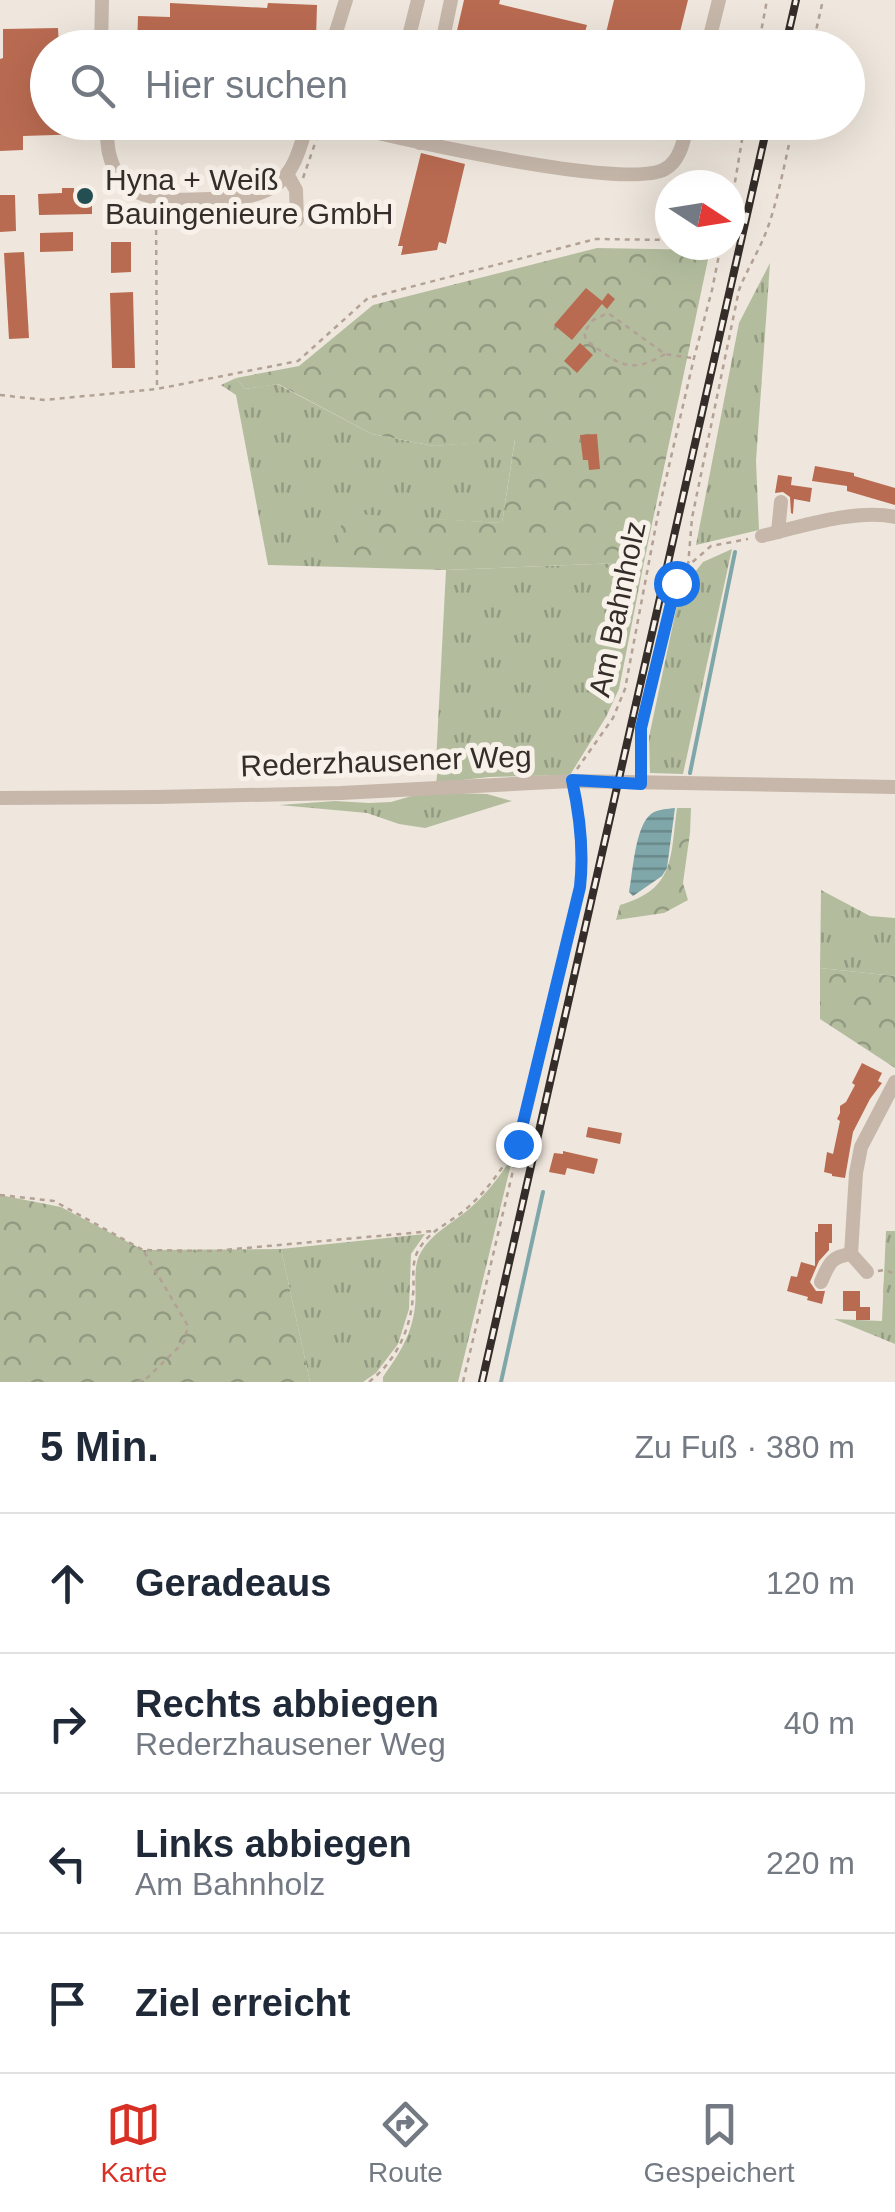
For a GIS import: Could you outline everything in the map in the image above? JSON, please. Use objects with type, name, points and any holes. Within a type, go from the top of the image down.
[{"type":"street","points":[[101,30],[102,0]]},
{"type":"street","points":[[337,30],[346,0]]},
{"type":"street","points":[[410,30],[418,0]]},
{"type":"street","points":[[445,30],[452,0]]},
{"type":"street","points":[[712,30],[719,0]]},
{"type":"street","points":[[108,140],[120,177],[140,194],[167,201],[244,198],[276,186],[287,174],[302,140]]},
{"type":"street","points":[[413,140],[550,167],[634,176],[654,174],[673,163],[683,140]]},
{"type":"street","points":[[287,174],[296,190],[297,220]]},
{"type":"street","points":[[167,201],[172,218]]},
{"type":"street","points":[[778,532],[781,502]]},
{"type":"street","points":[[762,536],[860,514],[895,517]]},
{"type":"street","name":"Rederzhausener Weg","points":[[0,798],[341,793],[572,780],[895,787]]},
{"type":"street","points":[[867,1272],[851,1254],[856,1173],[862,1147],[895,1082]]},
{"type":"street","points":[[821,1282],[829,1264],[838,1256],[851,1254]]},
{"type":"path","points":[[761,30],[767,0]]},
{"type":"path","points":[[816,30],[823,0]]},
{"type":"path","points":[[737,170],[742,140]]},
{"type":"path","points":[[688,566],[692,518],[739,290],[770,222],[790,140]]},
{"type":"path","points":[[157,388],[156,210],[167,201]]},
{"type":"path","points":[[0,395],[45,400],[157,388],[298,361],[368,298],[596,239],[655,240]]},
{"type":"path","name":"Am Bahnholz","points":[[572,780],[614,718],[625,689],[658,508],[717,260]]},
{"type":"path","points":[[665,354],[640,367],[630,367],[586,340],[584,332],[593,320],[608,313],[665,354],[694,358]]},
{"type":"path","points":[[641,784],[641,728],[676,583],[711,546],[762,536]]},
{"type":"path","points":[[463,1382],[580,887],[583,856],[572,780]]},
{"type":"path","points":[[369,1382],[381,1373],[401,1344],[410,1317],[413,1265],[419,1249],[433,1231],[464,1211],[496,1179],[518,1144]]},
{"type":"path","points":[[0,1195],[54,1201],[143,1250],[213,1251],[433,1231]]},
{"type":"path","points":[[137,1382],[145,1380],[184,1342],[188,1326],[143,1250]]},
{"type":"path","points":[[867,1272],[885,1270],[895,1274]]},
{"type":"green space","points":[[597,248],[655,249],[655,260],[708,260],[644,562],[446,570],[341,567],[341,513],[502,523],[515,440],[434,446],[372,434],[278,384],[245,389],[236,378],[299,366],[373,305]]},
{"type":"green space","points":[[770,263],[756,461],[759,530],[696,545],[739,323]]},
{"type":"green space","points":[[236,378],[245,389],[277,384],[372,434],[434,446],[515,439],[502,523],[342,514],[341,567],[268,565],[236,395],[221,385]]},
{"type":"green space","points":[[732,549],[683,774],[650,773],[649,737],[680,591],[703,562]]},
{"type":"green space","points":[[644,562],[619,689],[570,775],[436,783],[446,570]]},
{"type":"green space","points":[[487,794],[512,801],[425,828],[367,813],[279,805],[391,802],[415,795]]},
{"type":"green space","points":[[677,808],[691,808],[683,883],[688,900],[664,913],[616,920],[620,905],[652,890],[667,869]]},
{"type":"green space","points":[[821,890],[870,916],[895,918],[895,976],[820,968]]},
{"type":"green space","points":[[820,968],[895,976],[895,1068],[820,1019]]},
{"type":"green space","points":[[513,1156],[458,1382],[383,1382],[411,1326],[417,1264],[425,1245],[481,1198]]},
{"type":"green space","points":[[0,1195],[61,1207],[143,1250],[281,1249],[310,1382],[0,1382]]},
{"type":"green space","points":[[886,1231],[895,1231],[895,1344],[834,1319],[882,1321]]},
{"type":"green space","points":[[425,1234],[411,1254],[409,1309],[398,1344],[376,1373],[363,1382],[310,1382],[281,1249]]},
{"type":"water","points":[[675,808],[667,868],[633,896],[629,892],[641,828],[654,812]]},
{"type":"building","points":[[464,0],[500,0],[499,4],[587,25],[586,30],[457,30]]},
{"type":"building","points":[[614,0],[688,0],[680,30],[607,30]]},
{"type":"building","points":[[170,3],[267,8],[268,3],[317,5],[316,30],[138,30],[138,16],[170,17]]},
{"type":"building","points":[[58,28],[30,30],[30,136],[23,136],[23,150],[0,151],[3,29]]},
{"type":"building","points":[[421,153],[465,164],[446,244],[439,242],[437,250],[401,255],[403,246],[398,246]]},
{"type":"building","points":[[62,188],[74,188],[74,193],[92,192],[92,214],[39,215],[38,194],[62,193]]},
{"type":"building","points":[[0,195],[15,195],[16,231],[0,232]]},
{"type":"building","points":[[73,232],[73,251],[40,252],[40,233]]},
{"type":"building","points":[[111,242],[131,242],[131,272],[111,273]]},
{"type":"building","points":[[24,252],[29,338],[9,339],[4,253]]},
{"type":"building","points":[[586,288],[602,301],[608,293],[615,299],[607,309],[602,304],[572,340],[554,325]]},
{"type":"building","points":[[133,292],[135,368],[112,368],[110,293]]},
{"type":"building","points":[[580,343],[593,355],[577,373],[564,361]]},
{"type":"building","points":[[597,434],[600,469],[589,470],[588,460],[583,460],[580,435]]},
{"type":"building","points":[[815,466],[854,473],[895,488],[895,505],[847,491],[847,486],[812,481]]},
{"type":"building","points":[[778,475],[792,477],[791,485],[812,488],[810,502],[794,499],[791,513],[790,497],[783,492],[775,493]]},
{"type":"building","points":[[862,1063],[882,1073],[878,1081],[882,1083],[853,1132],[845,1178],[832,1176],[824,1172],[827,1152],[833,1154],[840,1106],[855,1085],[852,1083]]},
{"type":"building","points":[[588,1127],[622,1133],[620,1144],[586,1137]]},
{"type":"building","points":[[563,1151],[598,1159],[594,1174],[567,1168],[565,1175],[549,1172],[554,1153]]},
{"type":"building","points":[[818,1224],[832,1224],[832,1243],[810,1282],[816,1291],[825,1291],[822,1304],[787,1291],[801,1262],[815,1266]]},
{"type":"building","points":[[843,1291],[860,1291],[860,1307],[870,1307],[870,1320],[856,1320],[856,1311],[843,1311]]},
{"type":"waterway","points":[[690,773],[735,552]]},
{"type":"waterway","points":[[501,1382],[543,1192]]},
{"type":"railway","points":[[789,30],[796,0]]},
{"type":"railway","points":[[482,1382],[764,140]]},
{"type":"place","name":"Hyna + Weiß Bauingenieure GmbH","points":[[85,196]]},
{"type":"route","points":[[518,1144],[580,887],[583,856],[572,780],[641,784],[641,728],[676,583]]}]
